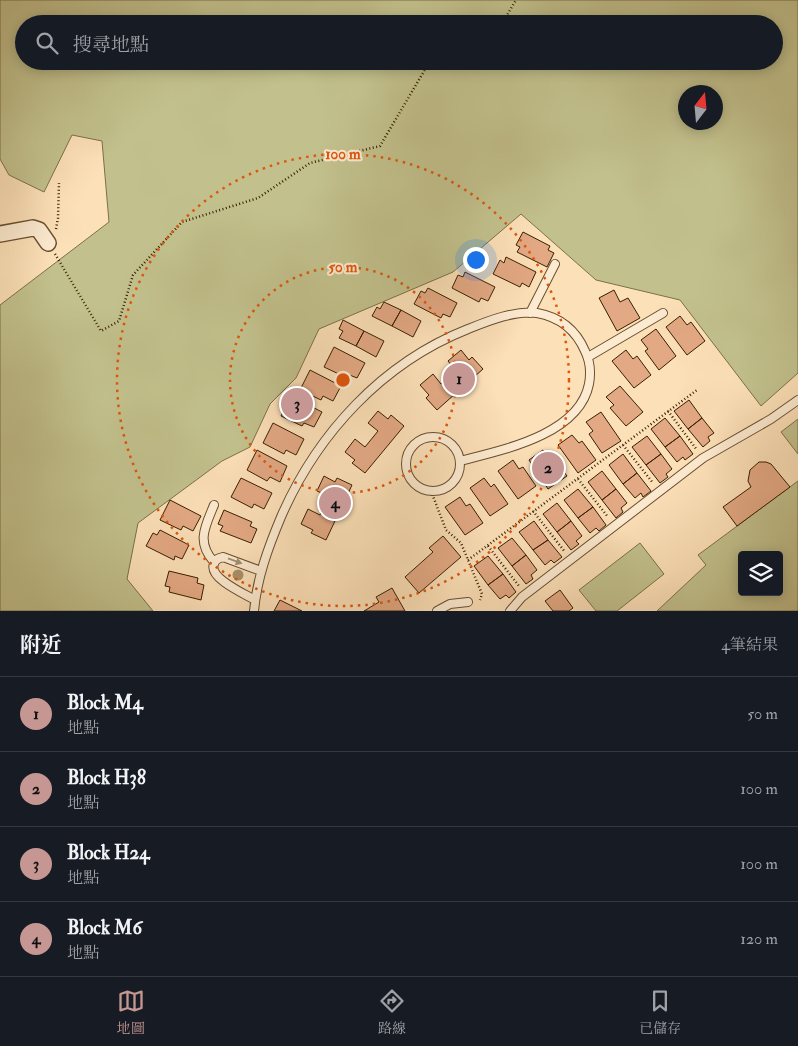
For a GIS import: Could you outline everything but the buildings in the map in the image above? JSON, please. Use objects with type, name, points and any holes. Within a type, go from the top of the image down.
[{"type":"street","points":[[0,234],[33,228],[39,230],[46,240]]},
{"type":"lane","points":[[530,313],[555,264]]},
{"type":"lane","points":[[254,611],[261,571],[272,538],[303,472],[333,430],[369,392],[410,360],[444,340],[489,322],[517,314],[530,313],[553,318],[568,327],[580,340],[588,357],[590,375],[587,393],[578,408],[563,421],[528,441],[460,461]]},
{"type":"lane","points":[[588,357],[663,313]]},
{"type":"lane","points":[[510,611],[526,594],[703,458],[771,419],[798,400]]},
{"type":"lane","points":[[429,437],[438,438],[452,446],[457,452],[460,461],[460,468],[453,482],[447,487],[431,491],[422,489],[415,484],[408,473],[406,460],[409,451],[414,445],[429,437]]},
{"type":"lane","points":[[214,505],[203,534],[205,550],[214,562]]},
{"type":"lane","points":[[255,600],[222,582],[213,568],[214,562],[218,558],[223,557],[261,571]]},
{"type":"lane","points":[[437,611],[450,604],[468,602]]},
{"type":"path","points":[[507,15],[516,0]]},
{"type":"path","points":[[59,184],[56,229],[46,240],[100,331],[120,321],[133,275],[182,222],[258,198],[310,163],[380,146],[425,70]]},
{"type":"path","points":[[468,560],[697,390]]},
{"type":"path","points":[[668,412],[703,458]]},
{"type":"path","points":[[623,445],[659,492]]},
{"type":"path","points":[[578,479],[615,526]]},
{"type":"path","points":[[431,491],[446,530],[461,543],[482,594],[479,603]]},
{"type":"path","points":[[534,512],[571,560]]},
{"type":"path","points":[[488,546],[526,594]]},
{"type":"shaded area","points":[[0,0],[798,0],[798,373],[761,406],[680,300],[596,280],[521,214],[453,272],[319,329],[296,378],[270,404],[250,447],[222,461],[138,523],[127,579],[153,611],[0,611],[0,305],[109,222],[102,141],[72,135],[44,192],[9,175],[0,159]]},
{"type":"shaded area","points":[[798,419],[798,454],[781,432]]},
{"type":"shaded area","points":[[798,481],[798,611],[657,611],[706,565],[698,555]]},
{"type":"shaded area","points":[[640,543],[664,574],[617,611],[596,611],[579,590]]},
{"type":"place","name":"Block M4","points":[[459,379]]},
{"type":"place","name":"Block H24","points":[[297,404]]},
{"type":"place","name":"Block H38","points":[[548,468]]},
{"type":"place","name":"Block M6","points":[[335,503]]}]
